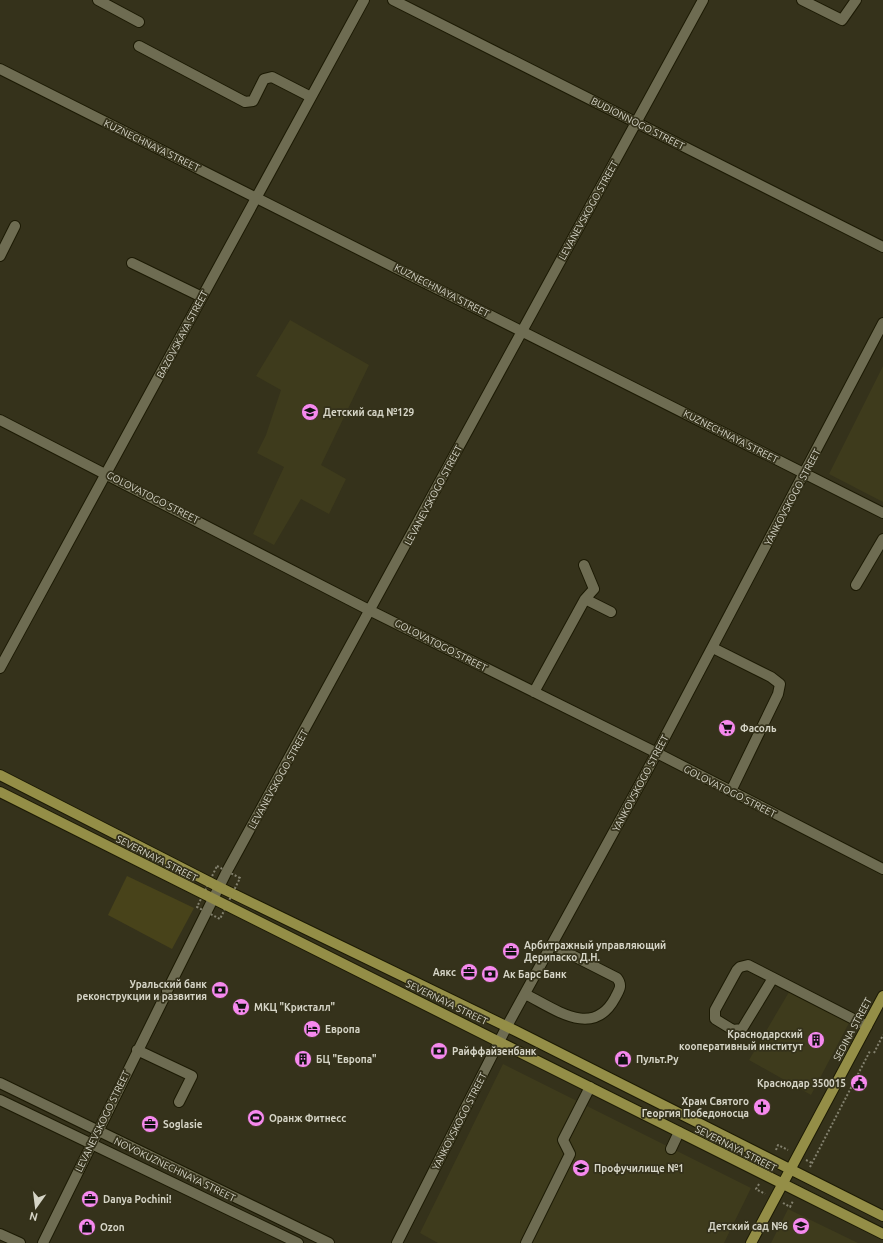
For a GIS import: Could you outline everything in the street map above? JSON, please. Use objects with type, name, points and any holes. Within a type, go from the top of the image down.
[{"type":"main road","name":"SEVERNAYA STREET","points":[[0,775],[219,887],[507,1026],[883,1216]]},
{"type":"main road","name":"SEVERNAYA STREET","points":[[0,792],[213,900],[499,1041],[780,1184],[883,1234]]},
{"type":"main road","name":"SEDINA STREET","points":[[751,1243],[788,1169],[883,996]]},
{"type":"main road","points":[[747,1243],[780,1184]]},
{"type":"street","points":[[98,0],[139,22]]},
{"type":"street","name":"BAZOVSKAYA STREET","points":[[0,668],[364,0]]},
{"type":"street","name":"BUDIONNOGO STREET","points":[[393,0],[883,247]]},
{"type":"street","name":"LEVANEVSKOGO STREET","points":[[42,1243],[219,887],[703,0]]},
{"type":"street","points":[[802,0],[842,20],[856,0]]},
{"type":"street","points":[[139,46],[245,102],[253,100],[264,78],[267,76],[272,77],[311,97]]},
{"type":"street","name":"KUZNECHNAYA STREET","points":[[0,69],[522,330],[883,513]]},
{"type":"street","points":[[0,256],[15,226]]},
{"type":"street","points":[[132,262],[202,297]]},
{"type":"street","name":"YANKOVSKOGO STREET","points":[[397,1243],[499,1041],[657,753],[883,323]]},
{"type":"street","name":"GOLOVATOGO STREET","points":[[0,420],[371,610],[657,753],[883,869]]},
{"type":"street","points":[[856,585],[883,539]]},
{"type":"street","points":[[534,692],[585,599],[594,589],[584,565]]},
{"type":"street","points":[[585,599],[611,612]]},
{"type":"street","points":[[713,648],[771,677],[780,684],[778,694],[731,791]]},
{"type":"street","points":[[525,994],[572,1018],[581,1020],[599,1015],[606,1012],[610,1008],[620,988],[621,983],[617,978],[552,945]]},
{"type":"street","points":[[773,978],[742,1029],[733,1030],[715,1019],[715,1010],[740,967],[748,965],[867,1026]]},
{"type":"street","points":[[138,1050],[192,1076],[179,1102]]},
{"type":"street","name":"NOVOKUZNECHNAYA STREET","points":[[0,1084],[329,1243]]},
{"type":"street","points":[[526,1243],[570,1154],[563,1140],[590,1087]]},
{"type":"street","name":"NOVOKUZNECHNAYA STREET","points":[[0,1100],[298,1243]]},
{"type":"street","points":[[671,1149],[678,1132]]},
{"type":"street","points":[[0,1234],[20,1243]]},
{"type":"path","points":[[874,1053],[883,1035]]},
{"type":"path","points":[[812,1162],[870,1051]]},
{"type":"shaded area","name":"Детский сад №129","points":[[290,320],[369,365],[321,465],[346,479],[329,514],[301,499],[274,545],[253,534],[284,467],[257,453],[266,435],[281,390],[256,376]]},
{"type":"shaded area","points":[[883,366],[883,502],[829,474]]},
{"type":"shaded area","points":[[127,876],[194,908],[172,949],[108,915]]},
{"type":"shaded area","points":[[789,992],[849,1023],[811,1095],[749,1060]]},
{"type":"shaded area","name":"Профучилище №1","points":[[503,1064],[751,1188],[724,1243],[438,1243],[420,1233]]},
{"type":"shaded area","name":"Детский сад №6","points":[[788,1209],[858,1243],[771,1243]]},
{"type":"place","name":"Детский сад №129","points":[[310,412]]},
{"type":"place","name":"Фасоль","points":[[727,728]]},
{"type":"place","name":"Арбитражный управляющий Дерипаско Д.Н.","points":[[511,951]]},
{"type":"place","name":"Аякс","points":[[469,972]]},
{"type":"place","name":"Ак Барс Банк","points":[[490,974]]},
{"type":"place","name":"Уральский банк реконструкции и развития","points":[[220,990]]},
{"type":"place","name":"МКЦ \"Кристалл\"","points":[[241,1007]]},
{"type":"place","name":"Европа","points":[[312,1029]]},
{"type":"place","name":"Краснодарский кооперативный институт","points":[[816,1040]]},
{"type":"place","name":"Райффайзенбанк","points":[[439,1051]]},
{"type":"place","name":"БЦ \"Европа\"","points":[[303,1059]]},
{"type":"place","name":"Пульт.Ру","points":[[623,1059]]},
{"type":"place","name":"Краснодар 350015","points":[[859,1083]]},
{"type":"place","name":"Храм Святого Георгия Победоносца","points":[[762,1107]]},
{"type":"place","name":"Оранж Фитнесс","points":[[256,1118]]},
{"type":"place","name":"Soglasie","points":[[150,1124]]},
{"type":"place","name":"Профучилище №1","points":[[581,1168]]},
{"type":"place","name":"Danya Pochini!","points":[[90,1199]]},
{"type":"place","name":"Детский сад №6","points":[[801,1226]]},
{"type":"place","name":"Ozon","points":[[87,1227]]}]
